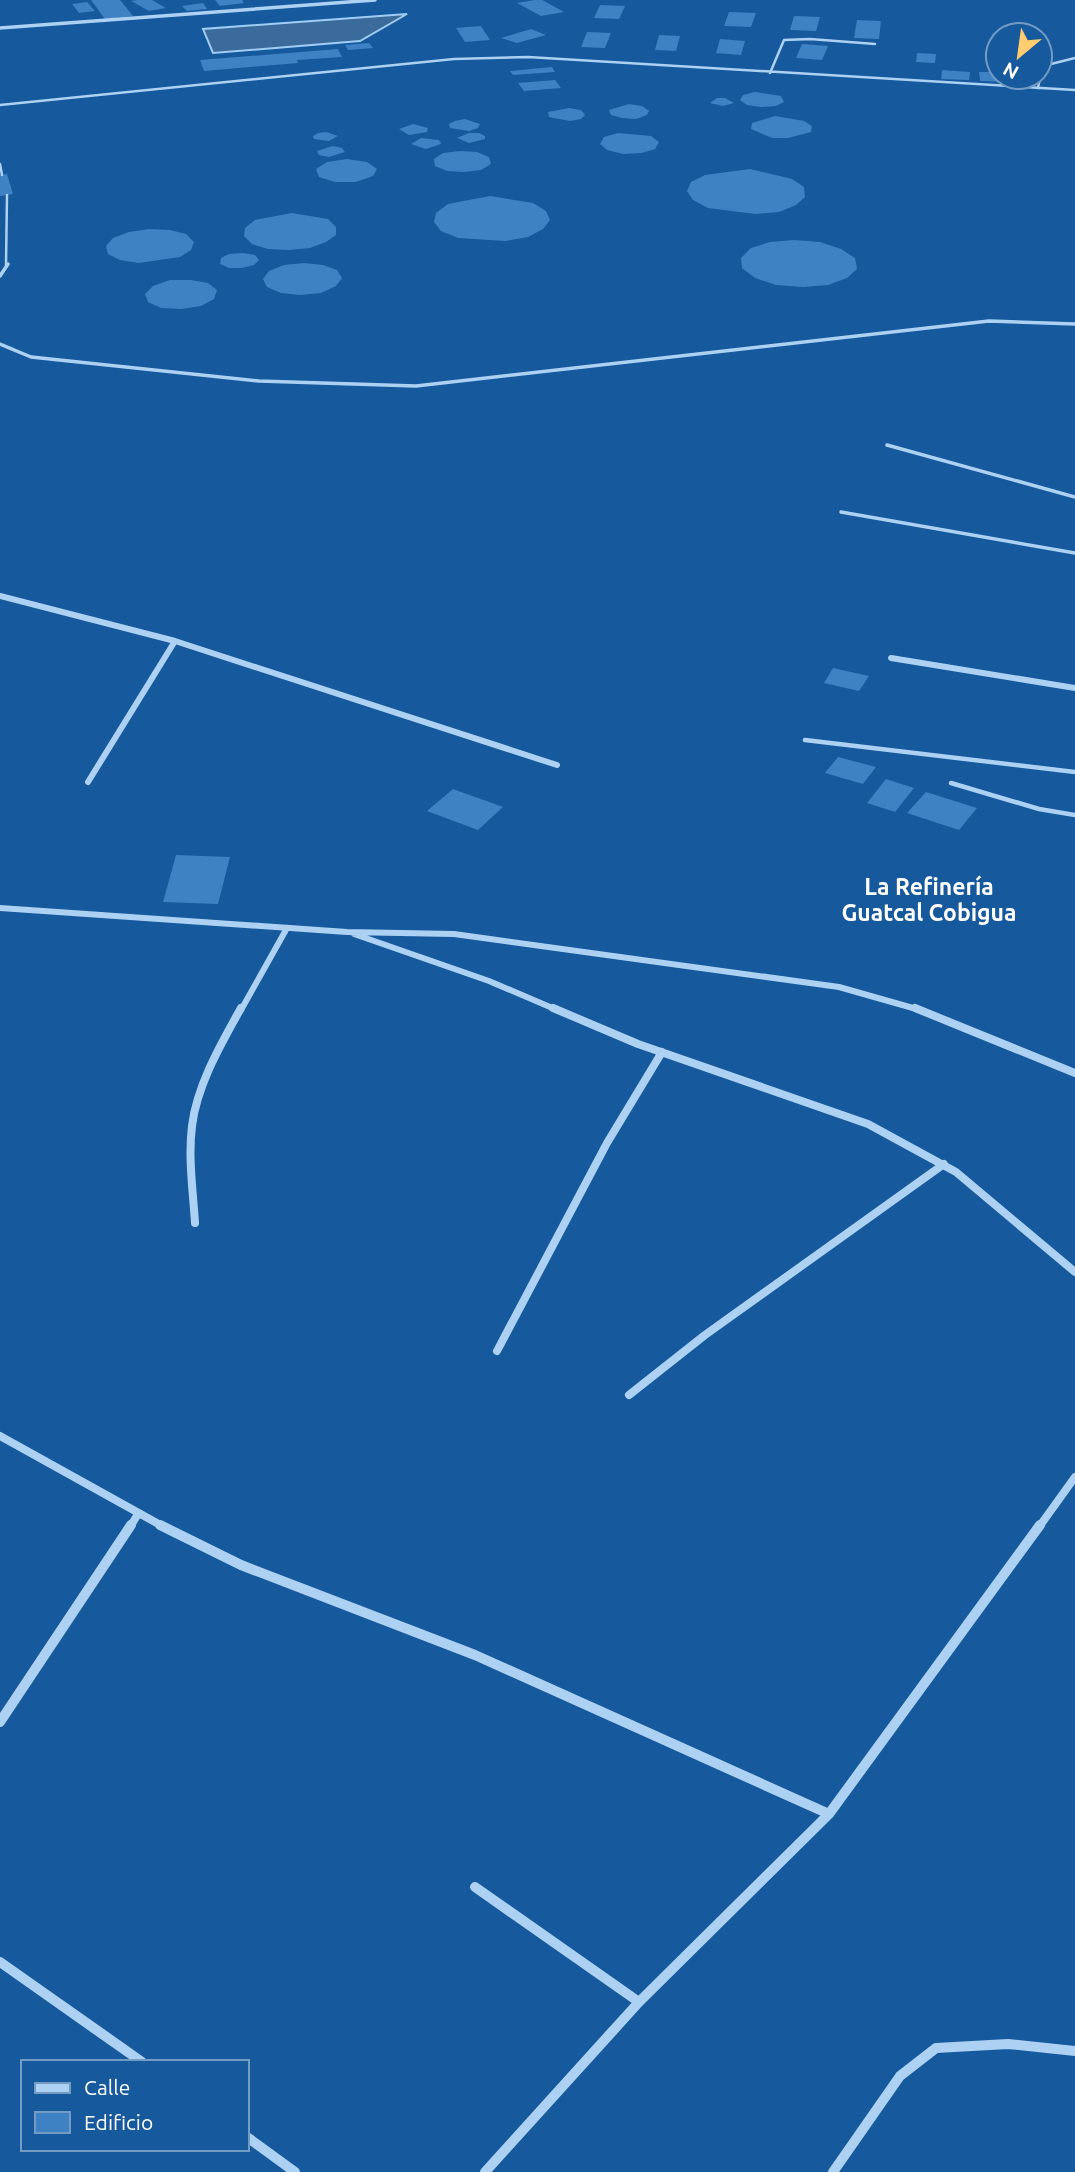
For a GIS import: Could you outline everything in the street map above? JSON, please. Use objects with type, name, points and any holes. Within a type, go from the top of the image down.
[{"type":"street","points":[[0,28],[307,2],[374,0]]},
{"type":"street","points":[[0,596],[175,641],[557,765]]},
{"type":"street","points":[[88,782],[175,641]]},
{"type":"street","points":[[891,658],[1075,688]]},
{"type":"street","points":[[0,908],[347,932],[454,934],[729,970],[839,987],[903,1003],[1075,1073]]},
{"type":"street","points":[[195,1223],[190,1142],[195,1109],[218,1055],[287,928]]},
{"type":"street","points":[[347,932],[489,981],[662,1052],[868,1124],[944,1164],[1002,1209],[1075,1272]]},
{"type":"street","points":[[497,1351],[607,1143],[662,1052]]},
{"type":"street","points":[[629,1395],[705,1335],[944,1164]]},
{"type":"street","points":[[0,1436],[138,1514],[242,1565],[475,1655],[829,1814]]},
{"type":"street","points":[[485,2172],[639,2002],[829,1814],[1075,1477]]},
{"type":"street","points":[[0,1721],[138,1514]]},
{"type":"street","points":[[475,1887],[639,2002]]},
{"type":"street","points":[[0,1962],[139,2060]]},
{"type":"street","points":[[833,2172],[900,2076],[936,2048],[1008,2045],[1075,2051]]},
{"type":"street","points":[[248,2138],[295,2172]]},
{"type":"lane","points":[[770,74],[784,40],[810,38],[876,44]]},
{"type":"lane","points":[[0,105],[454,59],[528,57],[984,85]]},
{"type":"lane","points":[[1054,63],[1075,58]]},
{"type":"lane","points":[[1054,89],[1075,90]]},
{"type":"lane","points":[[0,164],[2,175]]},
{"type":"lane","points":[[0,276],[8,263],[7,195]]},
{"type":"lane","points":[[0,344],[31,357],[219,377],[259,381],[416,386],[989,321],[1075,324]]},
{"type":"lane","points":[[887,445],[1075,497]]},
{"type":"lane","points":[[841,512],[1075,553]]},
{"type":"lane","points":[[805,740],[1075,772]]},
{"type":"lane","points":[[951,783],[1039,808],[1075,815]]},
{"type":"water","points":[[407,14],[360,41],[213,53],[203,29]]},
{"type":"building","points":[[91,0],[120,0],[133,16],[105,19]]},
{"type":"building","points":[[152,0],[166,8],[149,11],[131,1]]},
{"type":"building","points":[[215,0],[242,0],[244,3],[220,6]]},
{"type":"building","points":[[542,0],[564,12],[541,16],[517,3]]},
{"type":"building","points":[[87,2],[95,11],[79,13],[72,4]]},
{"type":"building","points":[[203,3],[207,9],[187,11],[182,6]]},
{"type":"building","points":[[600,5],[625,6],[619,19],[594,18]]},
{"type":"building","points":[[729,12],[756,13],[751,27],[724,26]]},
{"type":"building","points":[[794,16],[820,17],[816,31],[790,30]]},
{"type":"building","points":[[857,20],[881,21],[879,39],[854,38]]},
{"type":"building","points":[[481,26],[490,40],[465,42],[456,28]]},
{"type":"building","points":[[531,29],[546,35],[517,43],[501,38]]},
{"type":"building","points":[[587,32],[611,33],[605,48],[581,47]]},
{"type":"building","points":[[659,35],[680,36],[676,51],[655,50]]},
{"type":"building","points":[[720,39],[745,41],[741,55],[716,53]]},
{"type":"building","points":[[369,43],[373,48],[348,50],[345,45]]},
{"type":"building","points":[[802,44],[828,46],[822,60],[796,58]]},
{"type":"building","points":[[338,49],[342,57],[204,71],[200,60]]},
{"type":"building","points":[[917,53],[936,54],[935,63],[916,62]]},
{"type":"building","points":[[552,67],[555,72],[513,75],[510,71]]},
{"type":"building","points":[[942,70],[970,72],[969,80],[941,79]]},
{"type":"building","points":[[979,72],[984,72],[984,81],[980,81]]},
{"type":"building","points":[[555,80],[561,88],[524,91],[518,83]]},
{"type":"building","points":[[755,92],[781,96],[784,102],[776,106],[761,107],[747,105],[740,100],[743,95]]},
{"type":"building","points":[[717,98],[725,98],[734,103],[723,106],[710,103]]},
{"type":"building","points":[[629,104],[642,106],[649,111],[647,115],[636,119],[611,115],[609,110]]},
{"type":"building","points":[[569,108],[581,110],[585,115],[581,119],[570,121],[549,117],[548,112]]},
{"type":"building","points":[[775,116],[804,121],[812,126],[811,132],[788,138],[772,138],[751,129],[752,123]]},
{"type":"building","points":[[465,119],[480,124],[478,128],[469,131],[450,128],[449,124]]},
{"type":"building","points":[[413,124],[428,128],[427,132],[409,135],[399,129]]},
{"type":"building","points":[[326,132],[338,136],[329,141],[314,139],[313,136],[318,133]]},
{"type":"building","points":[[469,133],[479,133],[485,136],[485,139],[469,143],[457,138]]},
{"type":"building","points":[[618,133],[651,136],[659,142],[655,149],[623,154],[607,150],[600,144],[604,137]]},
{"type":"building","points":[[421,138],[439,140],[441,144],[426,149],[411,144]]},
{"type":"building","points":[[333,146],[342,148],[345,152],[329,157],[319,155],[317,151]]},
{"type":"building","points":[[477,152],[489,157],[491,164],[481,170],[464,172],[447,171],[435,166],[434,159],[443,153]]},
{"type":"building","points":[[347,159],[367,162],[377,169],[373,176],[356,182],[335,182],[319,177],[316,169],[327,162]]},
{"type":"building","points":[[750,169],[792,179],[804,187],[805,197],[796,205],[779,212],[755,214],[708,208],[693,200],[687,191],[691,182],[705,175]]},
{"type":"building","points":[[7,174],[13,194],[0,196],[0,175]]},
{"type":"building","points":[[490,196],[533,203],[546,211],[550,220],[543,229],[528,237],[505,241],[458,238],[441,231],[434,222],[436,213],[448,204]]},
{"type":"building","points":[[292,213],[328,219],[336,227],[336,235],[310,248],[289,250],[268,249],[252,244],[244,236],[245,228],[255,220]]},
{"type":"building","points":[[149,229],[186,234],[194,242],[191,250],[180,257],[139,263],[120,260],[108,254],[106,246],[113,238]]},
{"type":"building","points":[[770,242],[820,242],[841,249],[855,258],[857,269],[847,278],[828,285],[803,287],[776,285],[755,278],[742,268],[741,258],[751,248]]},
{"type":"building","points":[[229,254],[255,255],[259,260],[254,265],[242,268],[229,268],[220,264],[221,258]]},
{"type":"building","points":[[304,263],[337,270],[342,278],[336,286],[321,293],[281,293],[267,287],[263,279],[269,271],[284,265]]},
{"type":"building","points":[[170,280],[208,283],[217,290],[214,299],[201,306],[161,308],[148,302],[145,294],[153,286]]},
{"type":"building","points":[[833,668],[869,676],[859,691],[824,683]]},
{"type":"building","points":[[838,757],[876,767],[863,784],[825,773]]},
{"type":"building","points":[[886,779],[914,788],[895,812],[867,803]]},
{"type":"building","points":[[453,789],[503,807],[478,830],[427,811]]},
{"type":"building","points":[[926,792],[977,808],[959,830],[907,813]]},
{"type":"building","points":[[176,855],[230,857],[218,904],[163,902]]},
{"type":"district","name":"La Refinería Guatcal Cobigua","points":[[929,900]]}]
